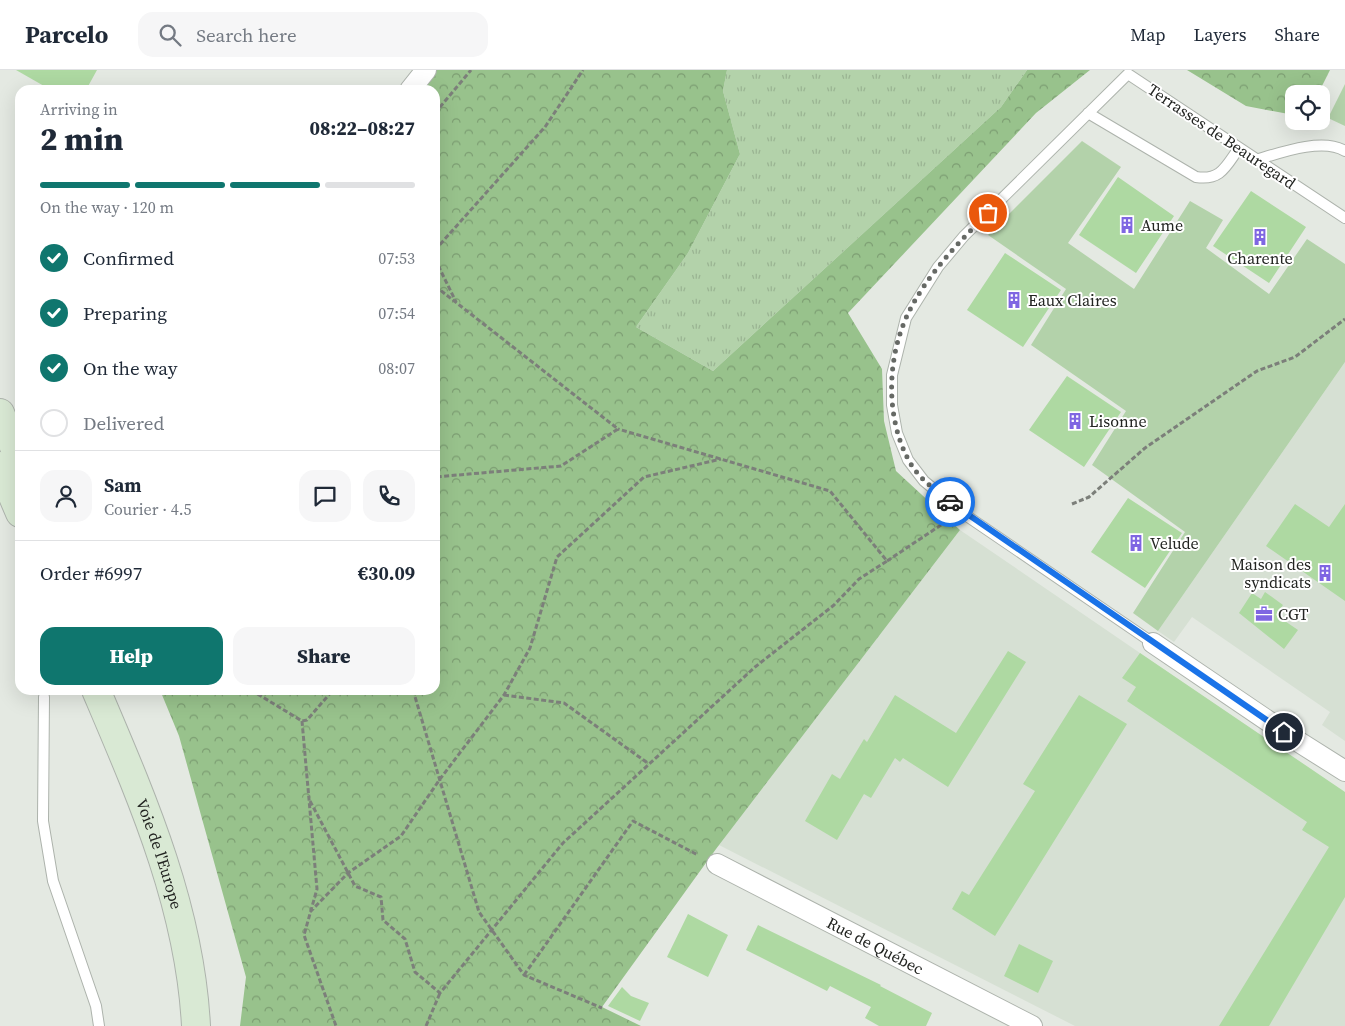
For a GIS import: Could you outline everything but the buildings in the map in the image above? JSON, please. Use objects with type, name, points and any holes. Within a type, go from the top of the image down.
[{"type":"main road","points":[[0,413],[15,449]]},
{"type":"main road","points":[[0,466],[15,501]]},
{"type":"main road","name":"Voie de l'Europe","points":[[98,695],[140,792],[171,880],[186,944],[196,1026]]},
{"type":"main road","name":"Voie de l'Europe","points":[[116,695],[162,805],[189,885],[207,968],[212,1026]]},
{"type":"street","points":[[414,85],[426,70]]},
{"type":"street","points":[[1153,643],[1345,771]]},
{"type":"street","name":"Rue de Québec","points":[[716,864],[1019,1023]]},
{"type":"lane","name":"Terrasses de Beauregard","points":[[1153,643],[962,512],[924,481],[908,460],[897,433],[892,405],[892,375],[906,318],[938,267],[964,236],[1128,74],[1345,218]]},
{"type":"lane","points":[[1088,113],[1196,177],[1208,179],[1221,174],[1239,148]]},
{"type":"lane","points":[[1256,160],[1292,150],[1326,145],[1345,151]]},
{"type":"lane","points":[[44,697],[44,830],[53,881],[96,1006],[99,1026]]},
{"type":"path","points":[[440,107],[470,70]]},
{"type":"path","points":[[440,244],[545,127],[583,70]]},
{"type":"path","points":[[440,269],[456,303]]},
{"type":"path","points":[[440,290],[618,429],[830,491],[888,561]]},
{"type":"path","points":[[1072,504],[1089,497],[1145,448],[1257,371],[1295,357],[1345,319]]},
{"type":"path","points":[[440,477],[561,466],[618,429]]},
{"type":"path","points":[[310,912],[348,872],[401,836],[440,779],[504,695],[530,648],[557,557],[644,477],[722,459]]},
{"type":"path","points":[[426,1026],[440,993],[562,843],[755,666],[834,605],[859,578],[962,512]]},
{"type":"path","points":[[259,695],[302,721],[307,720],[329,695]]},
{"type":"path","points":[[415,695],[479,912],[524,975],[602,1008]]},
{"type":"path","points":[[504,695],[564,703],[649,764]]},
{"type":"path","points":[[302,721],[317,889],[304,935],[336,1026]]},
{"type":"path","points":[[310,801],[355,886],[381,897],[383,920],[405,939],[415,972],[440,993]]},
{"type":"path","points":[[524,975],[633,821],[716,864]]},
{"type":"shaded area","points":[[1345,362],[1345,741],[1322,725],[1330,712],[1192,617],[1174,642],[1158,631]]},
{"type":"shaded area","points":[[960,530],[1345,793],[1345,1026],[1075,1026],[719,845]]},
{"type":"green space","points":[[436,70],[727,70],[723,91],[740,154],[688,253],[636,327],[713,371],[1001,107],[1027,70],[1090,70],[1036,113],[848,313],[882,369],[884,421],[896,471],[960,530],[716,849],[602,1007],[641,1026],[240,1026],[246,977],[179,736],[162,695],[440,695],[440,85],[424,85]]},
{"type":"green space","points":[[727,70],[1027,70],[1001,107],[713,371],[636,327],[688,253],[740,154],[723,91]]},
{"type":"green space","points":[[1187,70],[1330,70],[1322,85],[1285,85],[1285,113],[1246,106]]},
{"type":"green space","points":[[1345,84],[1345,126],[1330,119],[1330,114]]},
{"type":"green space","points":[[1082,141],[1121,167],[1068,243],[1134,289],[1190,201],[1223,220],[1206,248],[1269,294],[1307,239],[1345,264],[1345,362],[1158,631],[1133,613],[1185,532],[1092,465],[1126,411],[1031,345],[1066,289],[988,235]]},
{"type":"way so far","points":[[950,502],[924,481],[908,460],[897,433],[892,405],[892,375],[906,318],[938,267],[964,236],[988,213]]},
{"type":"place","name":"Aume","points":[[1127,225]]},
{"type":"place","name":"Charente","points":[[1260,237]]},
{"type":"place","name":"Eaux Claires","points":[[1014,300]]},
{"type":"place","name":"Lisonne","points":[[1075,421]]},
{"type":"place","name":"Velude","points":[[1136,543]]},
{"type":"place","name":"Maison des syndicats","points":[[1325,573]]},
{"type":"place","name":"CGT","points":[[1264,614]]},
{"type":"route","points":[[950,502],[1284,732]]}]
